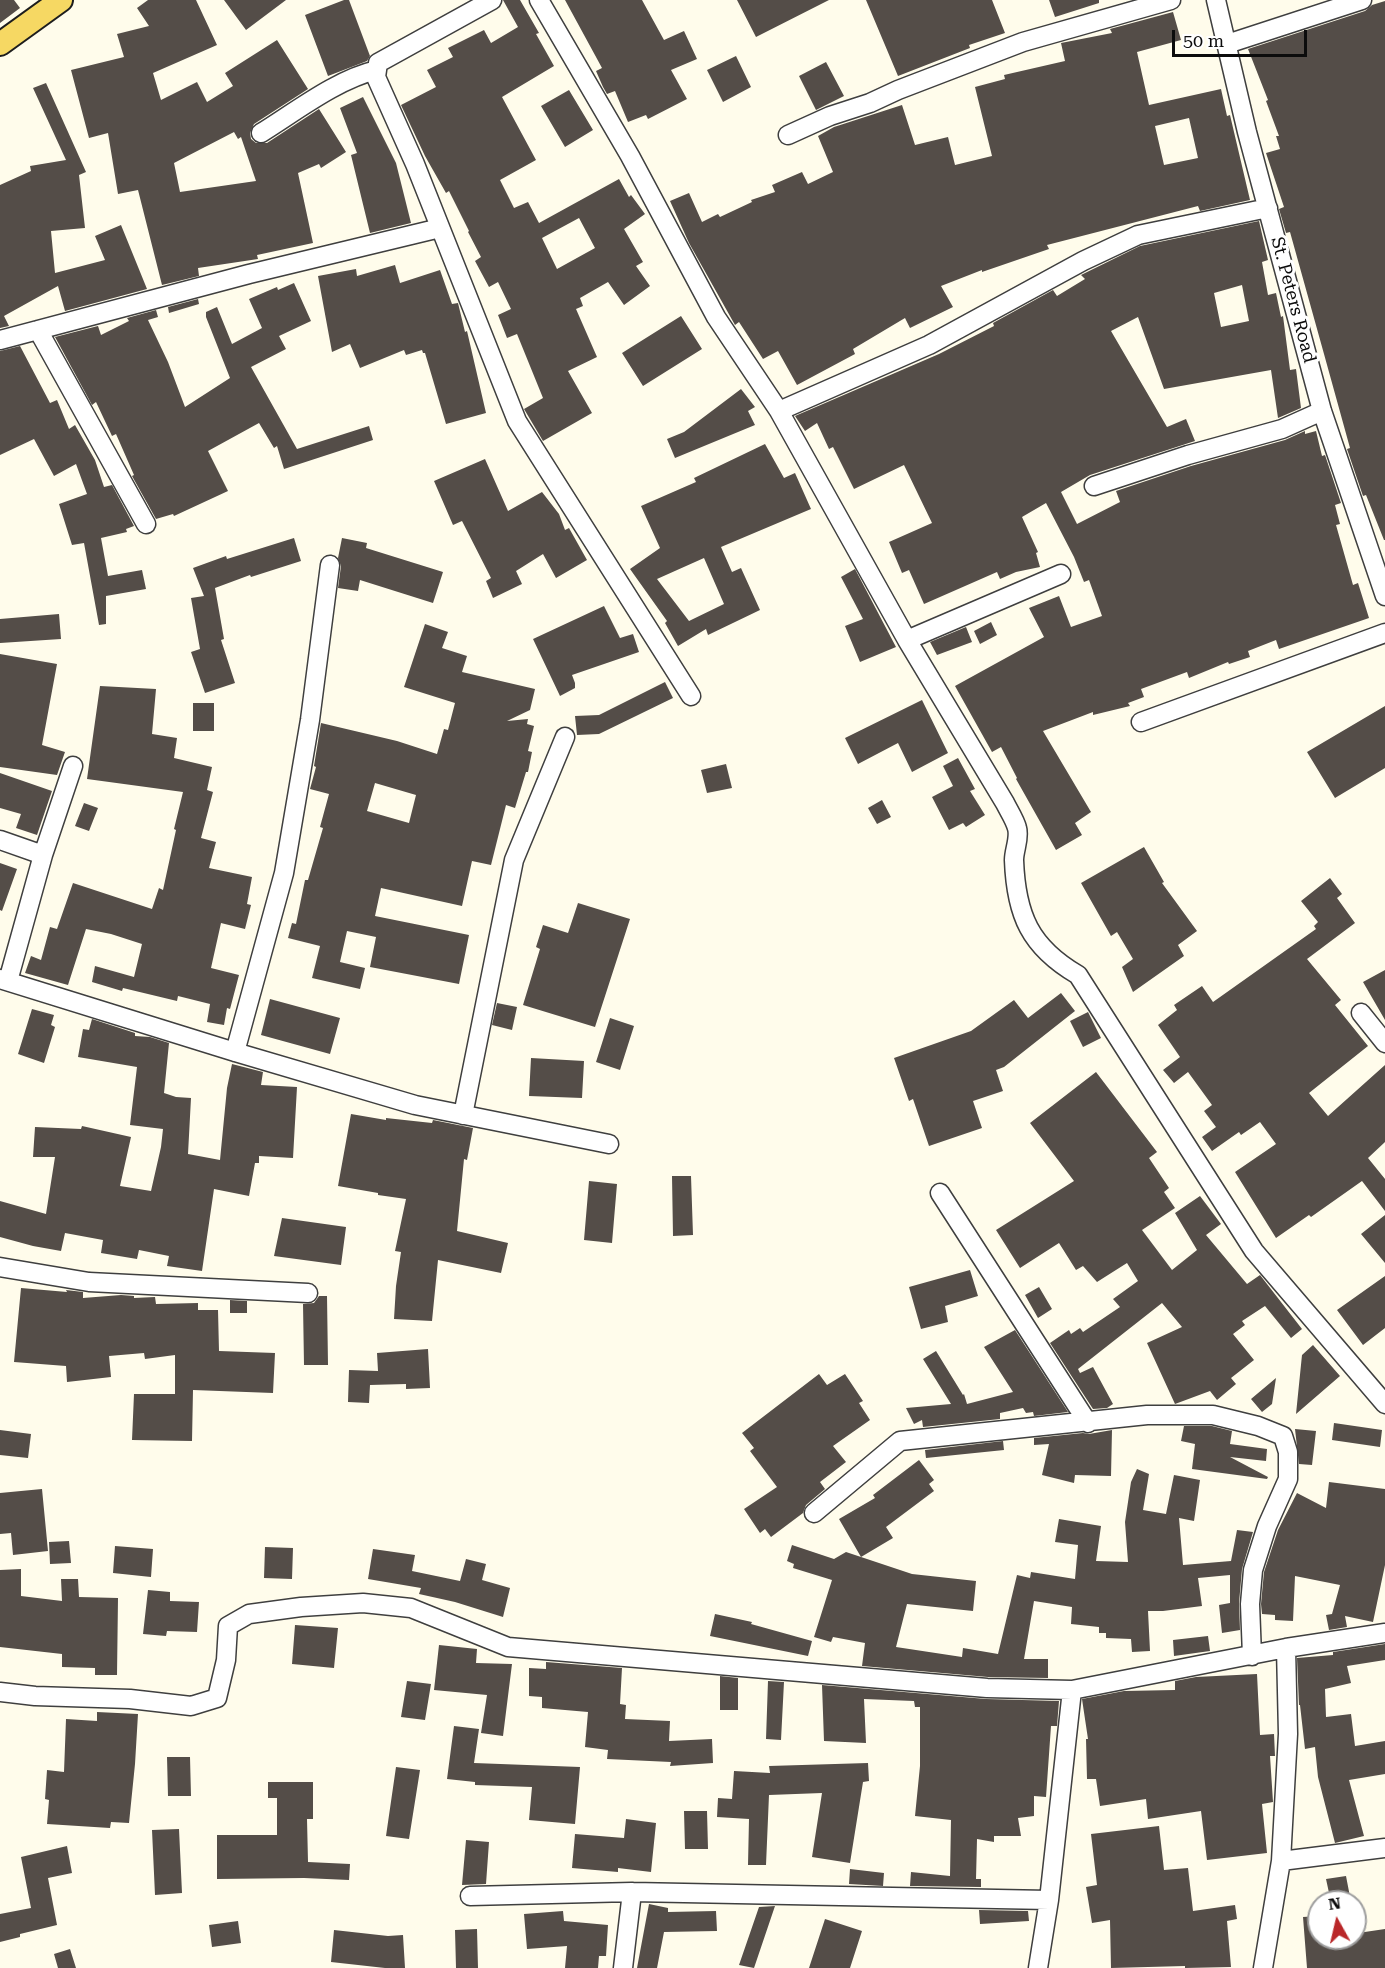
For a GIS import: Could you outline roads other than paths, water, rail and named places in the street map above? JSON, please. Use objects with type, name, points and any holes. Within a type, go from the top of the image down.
[{"type":"main road","points":[[0,44],[61,0]]},
{"type":"street","points":[[492,0],[378,63],[376,77],[415,164],[517,420],[692,696]]},
{"type":"street","points":[[539,0],[630,156],[716,317],[779,411],[907,640],[1005,803],[1018,829],[1014,858],[1016,887],[1024,920],[1040,946],[1057,963],[1078,975],[1254,1251],[1385,1404]]},
{"type":"street","points":[[788,135],[831,116],[870,103],[1023,42],[1171,0]]},
{"type":"street","name":"St. Peters Road","points":[[1216,0],[1268,208],[1323,411],[1385,596]]},
{"type":"street","points":[[1227,44],[1362,0]]},
{"type":"street","points":[[261,134],[330,91],[354,78],[377,70]]},
{"type":"street","points":[[779,411],[928,345],[1083,261],[1138,235],[1268,208]]},
{"type":"street","points":[[0,340],[249,274],[440,228]]},
{"type":"street","points":[[38,330],[146,524]]},
{"type":"street","points":[[1094,486],[1188,455],[1282,429],[1323,411]]},
{"type":"street","points":[[235,1052],[284,873],[310,720],[330,565]]},
{"type":"street","points":[[907,640],[1061,574]]},
{"type":"street","points":[[1141,722],[1385,633]]},
{"type":"street","points":[[463,1115],[514,860],[565,737]]},
{"type":"street","points":[[73,766],[4,980],[415,1105],[609,1144]]},
{"type":"street","points":[[0,840],[43,855]]},
{"type":"street","points":[[1361,1013],[1385,1043]]},
{"type":"street","points":[[940,1193],[1088,1423]]},
{"type":"street","points":[[0,1267],[89,1282],[308,1293]]},
{"type":"street","points":[[814,1513],[900,1441],[1147,1415],[1213,1415],[1258,1426],[1283,1436],[1288,1452],[1288,1479],[1267,1526],[1253,1570],[1250,1604],[1252,1656]]},
{"type":"street","points":[[0,1692],[35,1696],[130,1699],[191,1706],[217,1698],[226,1660],[228,1626],[249,1614],[301,1607],[363,1603],[411,1608],[508,1647],[987,1688],[1072,1690],[1286,1648],[1385,1633]]},
{"type":"street","points":[[1263,1968],[1281,1861],[1288,1734],[1286,1648]]},
{"type":"street","points":[[1038,1968],[1049,1900],[1072,1690]]},
{"type":"street","points":[[1281,1861],[1385,1848]]},
{"type":"street","points":[[470,1896],[633,1892],[1049,1900]]},
{"type":"street","points":[[623,1968],[633,1892]]}]
